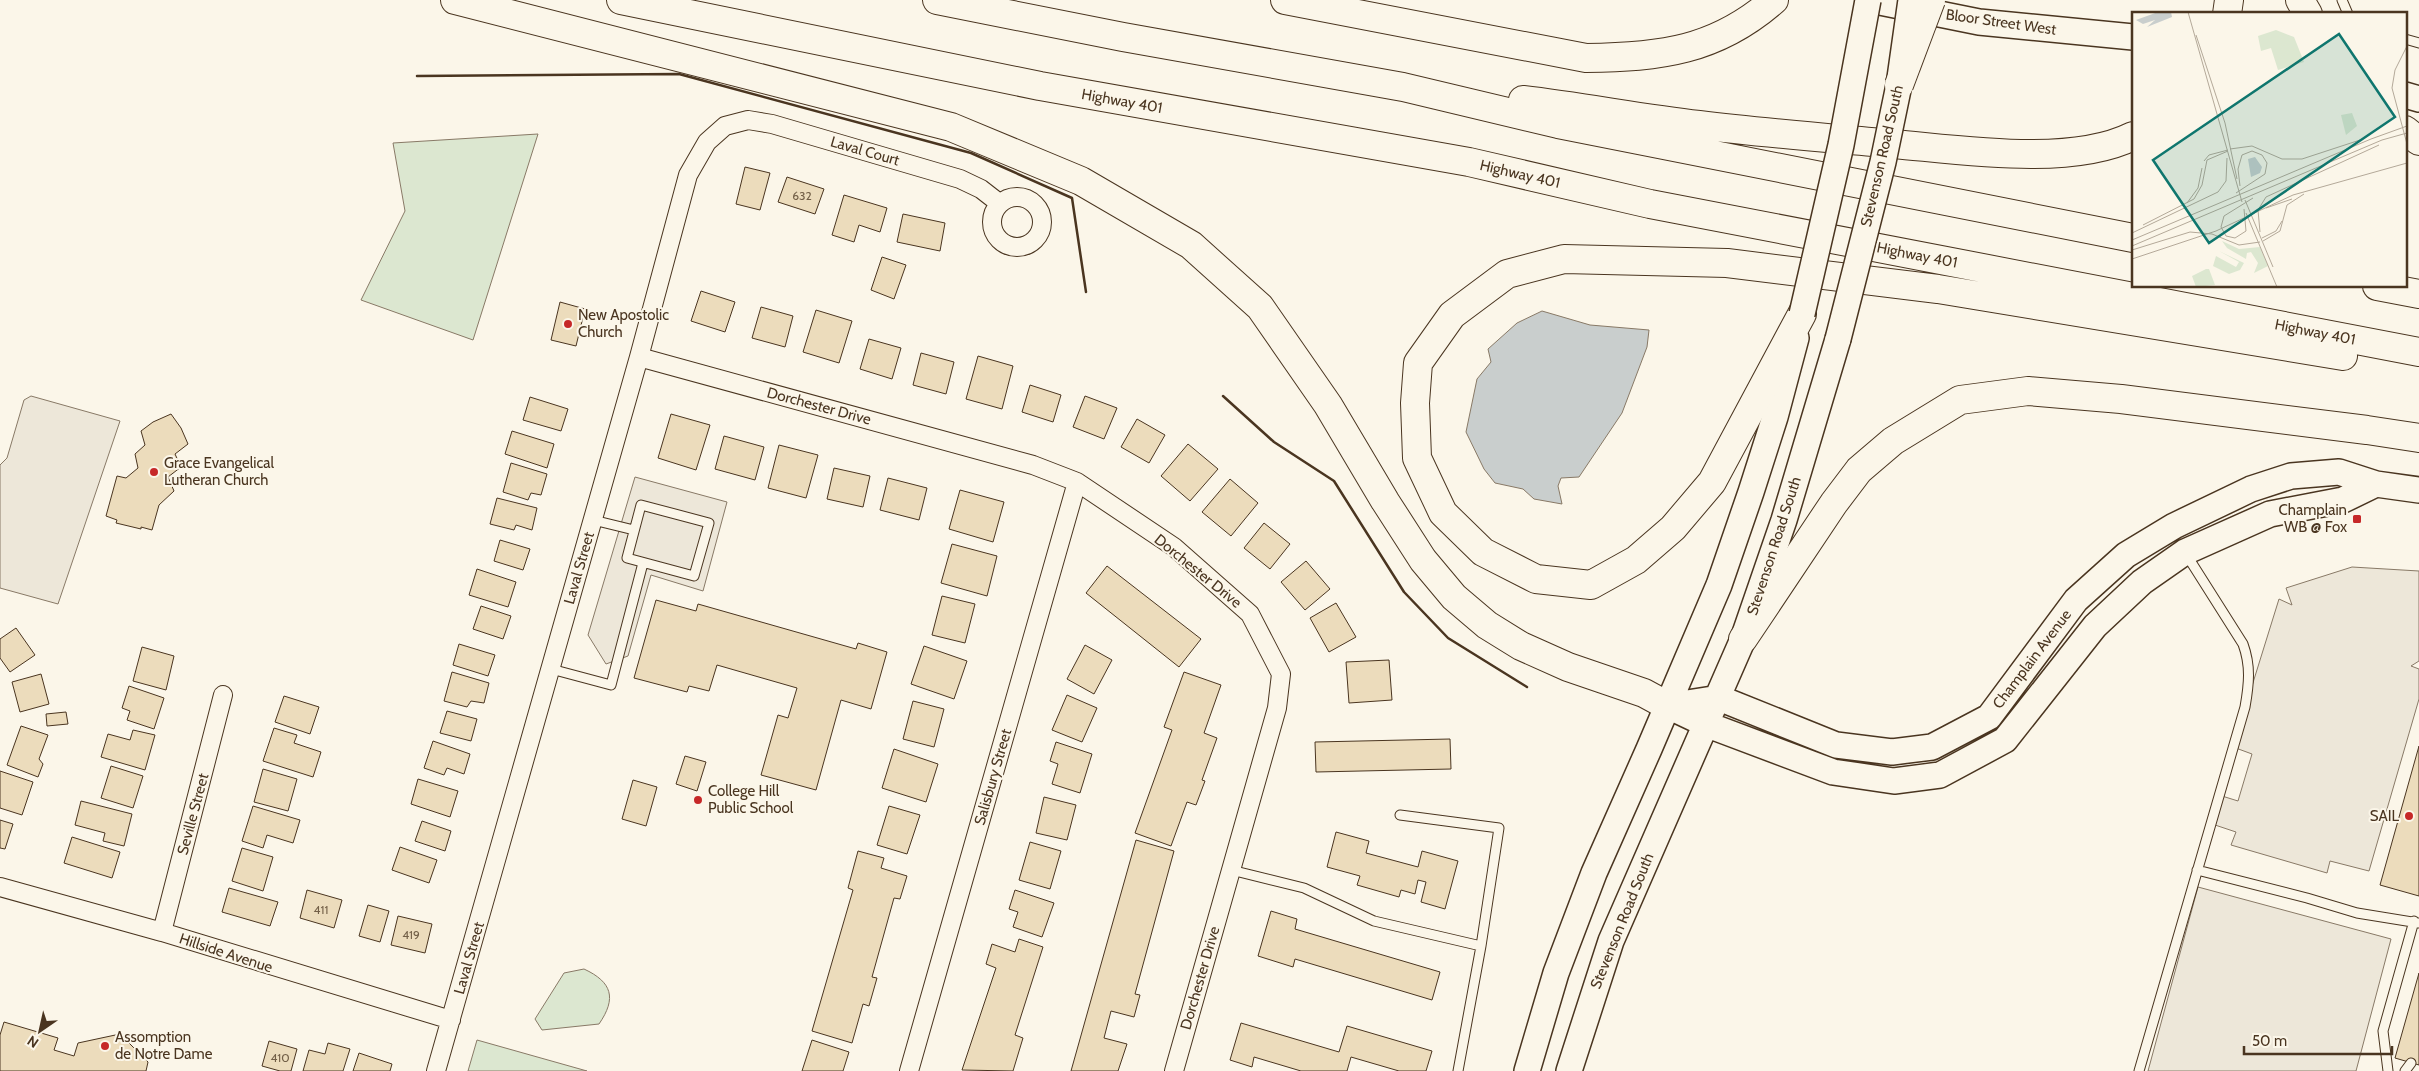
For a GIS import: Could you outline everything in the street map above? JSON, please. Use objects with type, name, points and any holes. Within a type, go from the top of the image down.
[{"type":"highway","points":[[455,0],[951,127],[1081,180],[1191,245],[1260,307],[1328,405],[1385,501],[1423,560],[1454,597],[1488,625],[1521,646],[1568,667],[1644,693],[1668,706]]},
{"type":"highway","name":"Highway 401","points":[[621,0],[1040,86],[1469,162],[1650,204],[2419,352]]},
{"type":"highway","points":[[937,0],[1123,37],[1403,87],[1558,124],[2132,238]]},
{"type":"highway","points":[[1285,0],[1586,58],[1633,58],[1686,50],[1723,35],[1758,14],[1774,0]]},
{"type":"highway","points":[[1898,85],[1931,0]]},
{"type":"highway","points":[[1403,87],[1598,109],[1698,125],[1975,151],[2070,154],[2120,143],[2132,137]]},
{"type":"highway","points":[[2406,131],[2419,141]]},
{"type":"highway","points":[[1802,314],[1712,482],[1673,528],[1636,560],[1591,585],[1536,579],[1483,552],[1443,513],[1417,458],[1415,404],[1418,363],[1452,315],[1507,274],[1564,259],[1726,263],[1928,287],[2419,368]]},
{"type":"highway","points":[[2388,288],[2419,294]]},
{"type":"highway","points":[[1744,639],[1834,503],[1860,470],[1893,441],[1960,400],[2028,391],[2121,399],[2419,438]]},
{"type":"main road","points":[[1527,1071],[1556,973],[1579,910],[1719,585],[1775,417],[1802,314],[1841,145],[1869,0]]},
{"type":"main road","name":"Bloor Street West","points":[[1869,0],[1979,22],[2132,37]]},
{"type":"main road","name":"Stevenson Road South","points":[[1569,1071],[1611,941],[1708,725],[1744,639],[1784,520],[1838,339],[1883,162],[1912,0]]},
{"type":"main road","points":[[2406,95],[2419,99]]},
{"type":"main road","name":"Champlain Avenue","points":[[1719,698],[1836,745],[1892,752],[1932,747],[1990,717],[2076,600],[2126,555],[2174,526],[2251,489],[2291,476],[2339,472],[2376,484],[2419,490]]},
{"type":"main road","name":"Champlain Avenue","points":[[1668,706],[1708,725],[1833,772],[1894,781],[1940,775],[2004,740],[2096,626],[2142,582],[2185,552],[2270,514],[2343,500],[2376,484]]},
{"type":"main road","points":[[1668,706],[1719,698]]},
{"type":"street","name":"Laval Court","points":[[725,126],[748,120],[772,124],[960,179],[981,189],[999,203]]},
{"type":"street","name":"Laval Street","points":[[436,1071],[639,357],[688,175],[707,142],[725,126]]},
{"type":"street","name":"Dorchester Drive","points":[[639,357],[1033,465],[1077,482],[1174,548],[1250,614],[1281,674],[1277,708],[1174,1071]]},
{"type":"street","name":"Salisbury Street","points":[[909,1071],[1077,482]]},
{"type":"street","name":"Seville Street","points":[[162,932],[223,695]]},
{"type":"street","name":"Hillside Avenue","points":[[0,887],[162,932],[451,1020]]},
{"type":"lane","points":[[2342,0],[2347,12]]},
{"type":"lane","points":[[2406,39],[2419,43]]},
{"type":"lane","points":[[641,505],[709,523],[694,576],[627,558],[634,530],[641,505]]},
{"type":"lane","points":[[592,520],[634,530]]},
{"type":"lane","points":[[2139,1071],[2245,707],[2250,680],[2248,657],[2237,633],[2185,552]]},
{"type":"lane","points":[[551,669],[611,685],[642,563]]},
{"type":"lane","points":[[1400,815],[1499,828],[1481,946],[1458,1071]]},
{"type":"lane","points":[[1231,870],[1304,888],[1374,921],[1481,946]]},
{"type":"lane","points":[[2197,870],[2299,895],[2357,913],[2417,922],[2383,1031],[2388,1071]]},
{"type":"lane","points":[[2405,1071],[2412,1063]]},
{"type":"green space","points":[[538,134],[473,340],[361,300],[405,211],[393,143]]},
{"type":"green space","points":[[584,969],[601,979],[609,992],[608,1006],[599,1024],[542,1030],[535,1019],[564,973]]},
{"type":"green space","points":[[477,1040],[587,1071],[468,1071]]},
{"type":"shaded area","points":[[1542,311],[1590,325],[1649,330],[1647,347],[1622,413],[1579,477],[1561,478],[1558,486],[1562,504],[1534,499],[1523,489],[1495,483],[1484,469],[1466,432],[1477,379],[1491,362],[1488,349],[1517,323]]},
{"type":"shaded area","points":[[31,396],[120,421],[58,604],[0,588],[0,465],[7,458],[24,400]]},
{"type":"shaded area","points":[[635,477],[727,502],[703,591],[651,575],[628,656],[606,664],[588,635]]},
{"type":"shaded area","points":[[2352,567],[2419,571],[2419,661],[2411,666],[2419,669],[2419,699],[2369,871],[2330,861],[2327,873],[2231,845],[2236,832],[2215,825],[2222,796],[2238,801],[2252,754],[2233,747],[2279,599],[2292,605],[2286,588]]},
{"type":"shaded area","points":[[2198,887],[2391,939],[2356,1071],[2148,1071]]},
{"type":"building","points":[[745,167],[770,173],[760,210],[736,204]]},
{"type":"building","points":[[787,177],[824,189],[815,214],[778,202]]},
{"type":"building","points":[[844,195],[887,208],[880,232],[859,225],[854,242],[832,235]]},
{"type":"building","points":[[903,214],[945,223],[940,251],[897,242]]},
{"type":"building","points":[[882,257],[906,265],[894,299],[871,290]]},
{"type":"building","points":[[701,291],[735,302],[725,332],[691,321]]},
{"type":"building","name":"New Apostolic Church","points":[[560,302],[585,309],[576,346],[551,340]]},
{"type":"building","points":[[761,307],[793,316],[785,347],[752,338]]},
{"type":"building","points":[[816,310],[852,321],[839,363],[803,352]]},
{"type":"building","points":[[869,339],[901,348],[892,379],[860,369]]},
{"type":"building","points":[[921,353],[954,362],[946,394],[913,385]]},
{"type":"building","points":[[978,356],[1013,366],[1002,409],[966,399]]},
{"type":"building","points":[[1030,385],[1061,395],[1053,422],[1022,412]]},
{"type":"building","points":[[1085,396],[1117,408],[1104,439],[1073,427]]},
{"type":"building","points":[[530,397],[568,409],[561,431],[523,420]]},
{"type":"building","name":"Grace Evangelical Lutheran Church","points":[[171,414],[181,428],[188,444],[175,454],[181,467],[168,477],[174,491],[159,505],[152,530],[116,523],[117,520],[106,516],[117,476],[126,478],[138,468],[135,454],[145,445],[141,431],[153,422]]},
{"type":"building","points":[[671,414],[710,425],[696,470],[658,458]]},
{"type":"building","points":[[1137,419],[1165,435],[1149,463],[1121,447]]},
{"type":"building","points":[[512,431],[554,444],[547,468],[505,454]]},
{"type":"building","points":[[724,436],[764,447],[755,480],[715,469]]},
{"type":"building","points":[[1188,444],[1218,469],[1190,501],[1161,476]]},
{"type":"building","points":[[779,445],[818,455],[806,498],[768,488]]},
{"type":"building","points":[[511,463],[547,474],[541,495],[531,493],[528,500],[503,492]]},
{"type":"building","points":[[834,468],[870,476],[863,507],[827,499]]},
{"type":"building","points":[[888,478],[927,488],[919,520],[880,510]]},
{"type":"building","points":[[1230,479],[1258,503],[1231,536],[1202,512]]},
{"type":"building","points":[[960,490],[1004,502],[993,542],[949,529]]},
{"type":"building","points":[[497,498],[537,508],[532,530],[516,525],[514,530],[490,524]]},
{"type":"building","points":[[1264,523],[1290,544],[1270,569],[1244,548]]},
{"type":"building","points":[[500,540],[530,549],[523,570],[494,561]]},
{"type":"building","points":[[952,544],[997,556],[987,596],[941,583]]},
{"type":"building","points":[[1306,561],[1330,589],[1305,610],[1281,582]]},
{"type":"building","points":[[1107,566],[1201,639],[1179,667],[1086,593]]},
{"type":"building","points":[[477,569],[516,582],[508,607],[469,595]]},
{"type":"building","points":[[942,596],[975,604],[965,643],[932,635]]},
{"type":"building","points":[[656,600],[696,611],[698,604],[856,649],[858,643],[887,652],[871,709],[841,700],[816,790],[761,775],[778,715],[788,718],[797,688],[717,665],[709,691],[689,686],[687,692],[634,678]]},
{"type":"building","points":[[1336,603],[1356,637],[1329,652],[1310,618]]},
{"type":"building","points":[[481,606],[511,616],[503,639],[473,629]]},
{"type":"building","points":[[16,628],[35,655],[10,672],[0,658],[0,639]]},
{"type":"building","points":[[459,644],[495,655],[488,676],[453,665]]},
{"type":"building","points":[[1085,645],[1112,660],[1094,694],[1067,679]]},
{"type":"building","points":[[924,646],[967,661],[954,699],[911,684]]},
{"type":"building","points":[[142,647],[174,656],[166,690],[133,681]]},
{"type":"building","points":[[1389,660],[1392,700],[1349,703],[1346,662]]},
{"type":"building","points":[[452,672],[489,683],[484,703],[471,701],[467,707],[444,701]]},
{"type":"building","points":[[1184,672],[1221,685],[1204,733],[1217,738],[1202,780],[1205,781],[1196,805],[1187,802],[1171,846],[1135,833],[1172,730],[1164,727]]},
{"type":"building","points":[[41,674],[49,704],[20,712],[12,682]]},
{"type":"building","points":[[129,686],[164,698],[154,729],[127,720],[130,711],[122,708]]},
{"type":"building","points":[[1067,695],[1097,708],[1082,742],[1052,730]]},
{"type":"building","points":[[284,696],[319,707],[310,734],[275,722]]},
{"type":"building","points":[[913,701],[944,709],[934,747],[903,739]]},
{"type":"building","points":[[447,711],[477,719],[471,741],[440,733]]},
{"type":"building","points":[[66,712],[68,724],[47,726],[46,714]]},
{"type":"building","points":[[21,726],[48,735],[39,759],[43,764],[38,777],[7,765]]},
{"type":"building","points":[[274,728],[297,735],[294,743],[321,752],[313,777],[263,761]]},
{"type":"building","points":[[133,730],[155,735],[145,770],[101,757],[108,734],[130,740]]},
{"type":"building","points":[[1450,739],[1451,769],[1316,772],[1315,742]]},
{"type":"building","points":[[433,741],[470,754],[464,774],[447,768],[444,775],[424,768]]},
{"type":"building","points":[[1056,742],[1092,754],[1080,793],[1052,784],[1058,764],[1050,761]]},
{"type":"building","name":"SAIL","points":[[2419,746],[2419,896],[2380,885]]},
{"type":"building","points":[[894,749],[938,764],[926,802],[882,788]]},
{"type":"building","points":[[685,756],[706,762],[697,791],[676,784]]},
{"type":"building","points":[[111,766],[143,776],[133,808],[101,798]]},
{"type":"building","points":[[263,769],[297,779],[288,811],[254,802]]},
{"type":"building","points":[[0,771],[33,782],[22,815],[0,808]]},
{"type":"building","points":[[418,779],[458,791],[450,817],[411,804]]},
{"type":"building","points":[[633,780],[657,787],[646,826],[622,819]]},
{"type":"building","points":[[1044,797],[1076,805],[1067,840],[1036,833]]},
{"type":"building","points":[[81,801],[132,814],[124,846],[103,841],[105,833],[75,825]]},
{"type":"building","points":[[253,806],[300,820],[293,843],[267,835],[263,848],[242,841]]},
{"type":"building","points":[[889,806],[920,815],[907,854],[877,845]]},
{"type":"building","points":[[0,820],[13,824],[5,849],[0,848]]},
{"type":"building","points":[[422,821],[451,831],[445,851],[415,841]]},
{"type":"building","points":[[1336,832],[1369,841],[1366,853],[1418,867],[1422,851],[1458,861],[1445,909],[1421,902],[1426,882],[1418,880],[1415,894],[1401,890],[1399,897],[1357,885],[1360,876],[1327,867]]},
{"type":"building","points":[[72,837],[120,852],[112,878],[64,863]]},
{"type":"building","points":[[1136,840],[1174,851],[1135,994],[1140,995],[1134,1017],[1111,1011],[1104,1038],[1127,1044],[1118,1071],[1071,1071]]},
{"type":"building","points":[[1030,842],[1061,851],[1050,889],[1019,880]]},
{"type":"building","points":[[400,847],[437,860],[429,883],[392,870]]},
{"type":"building","points":[[242,848],[273,857],[263,891],[232,881]]},
{"type":"building","points":[[858,851],[884,858],[881,868],[907,876],[900,899],[894,898],[872,977],[877,978],[869,1006],[863,1004],[852,1043],[812,1031],[853,890],[848,888]]},
{"type":"building","points":[[229,888],[278,902],[270,926],[222,912]]},
{"type":"building","points":[[307,890],[342,900],[334,928],[300,918]]},
{"type":"building","points":[[1015,890],[1054,903],[1042,937],[1013,927],[1018,912],[1009,909]]},
{"type":"building","points":[[368,905],[389,911],[380,942],[359,936]]},
{"type":"building","points":[[1271,911],[1297,919],[1295,929],[1440,972],[1432,1000],[1295,959],[1293,967],[1258,956]]},
{"type":"building","points":[[398,916],[432,924],[425,953],[391,945]]},
{"type":"building","points":[[1019,939],[1043,947],[1015,1035],[1023,1038],[1013,1071],[962,1070],[996,968],[986,964],[992,944],[1015,952]]},
{"type":"building","points":[[2419,973],[2419,1065],[2395,1058]]},
{"type":"building","name":"Assomption de Notre Dame","points":[[4,1022],[58,1038],[54,1050],[74,1056],[78,1043],[120,1034],[148,1062],[146,1071],[0,1071],[0,1035]]},
{"type":"building","points":[[1241,1023],[1339,1052],[1347,1026],[1432,1051],[1426,1071],[1399,1071],[1351,1057],[1347,1071],[1301,1071],[1254,1057],[1252,1067],[1230,1060]]},
{"type":"building","points":[[812,1040],[849,1052],[843,1071],[802,1071]]},
{"type":"building","points":[[269,1041],[297,1049],[291,1071],[280,1071],[262,1066]]},
{"type":"building","points":[[328,1043],[350,1049],[343,1071],[303,1071],[309,1050],[325,1054]]},
{"type":"building","points":[[359,1053],[392,1064],[390,1071],[353,1071]]},
{"type":"wall","points":[[417,76],[679,74],[971,153],[1072,198],[1086,292]]},
{"type":"wall","points":[[1223,396],[1274,442],[1334,481],[1404,592],[1448,638],[1527,687]]},
{"type":"place","name":"New Apostolic Church","points":[[568,324]]},
{"type":"place","name":"Grace Evangelical Lutheran Church","points":[[154,472]]},
{"type":"place","name":"Champlain WB @ Fox","points":[[2357,519]]},
{"type":"place","name":"College Hill Public School","points":[[698,800]]},
{"type":"place","name":"SAIL","points":[[2409,816]]},
{"type":"place","name":"Assomption de Notre Dame","points":[[105,1046]]}]
